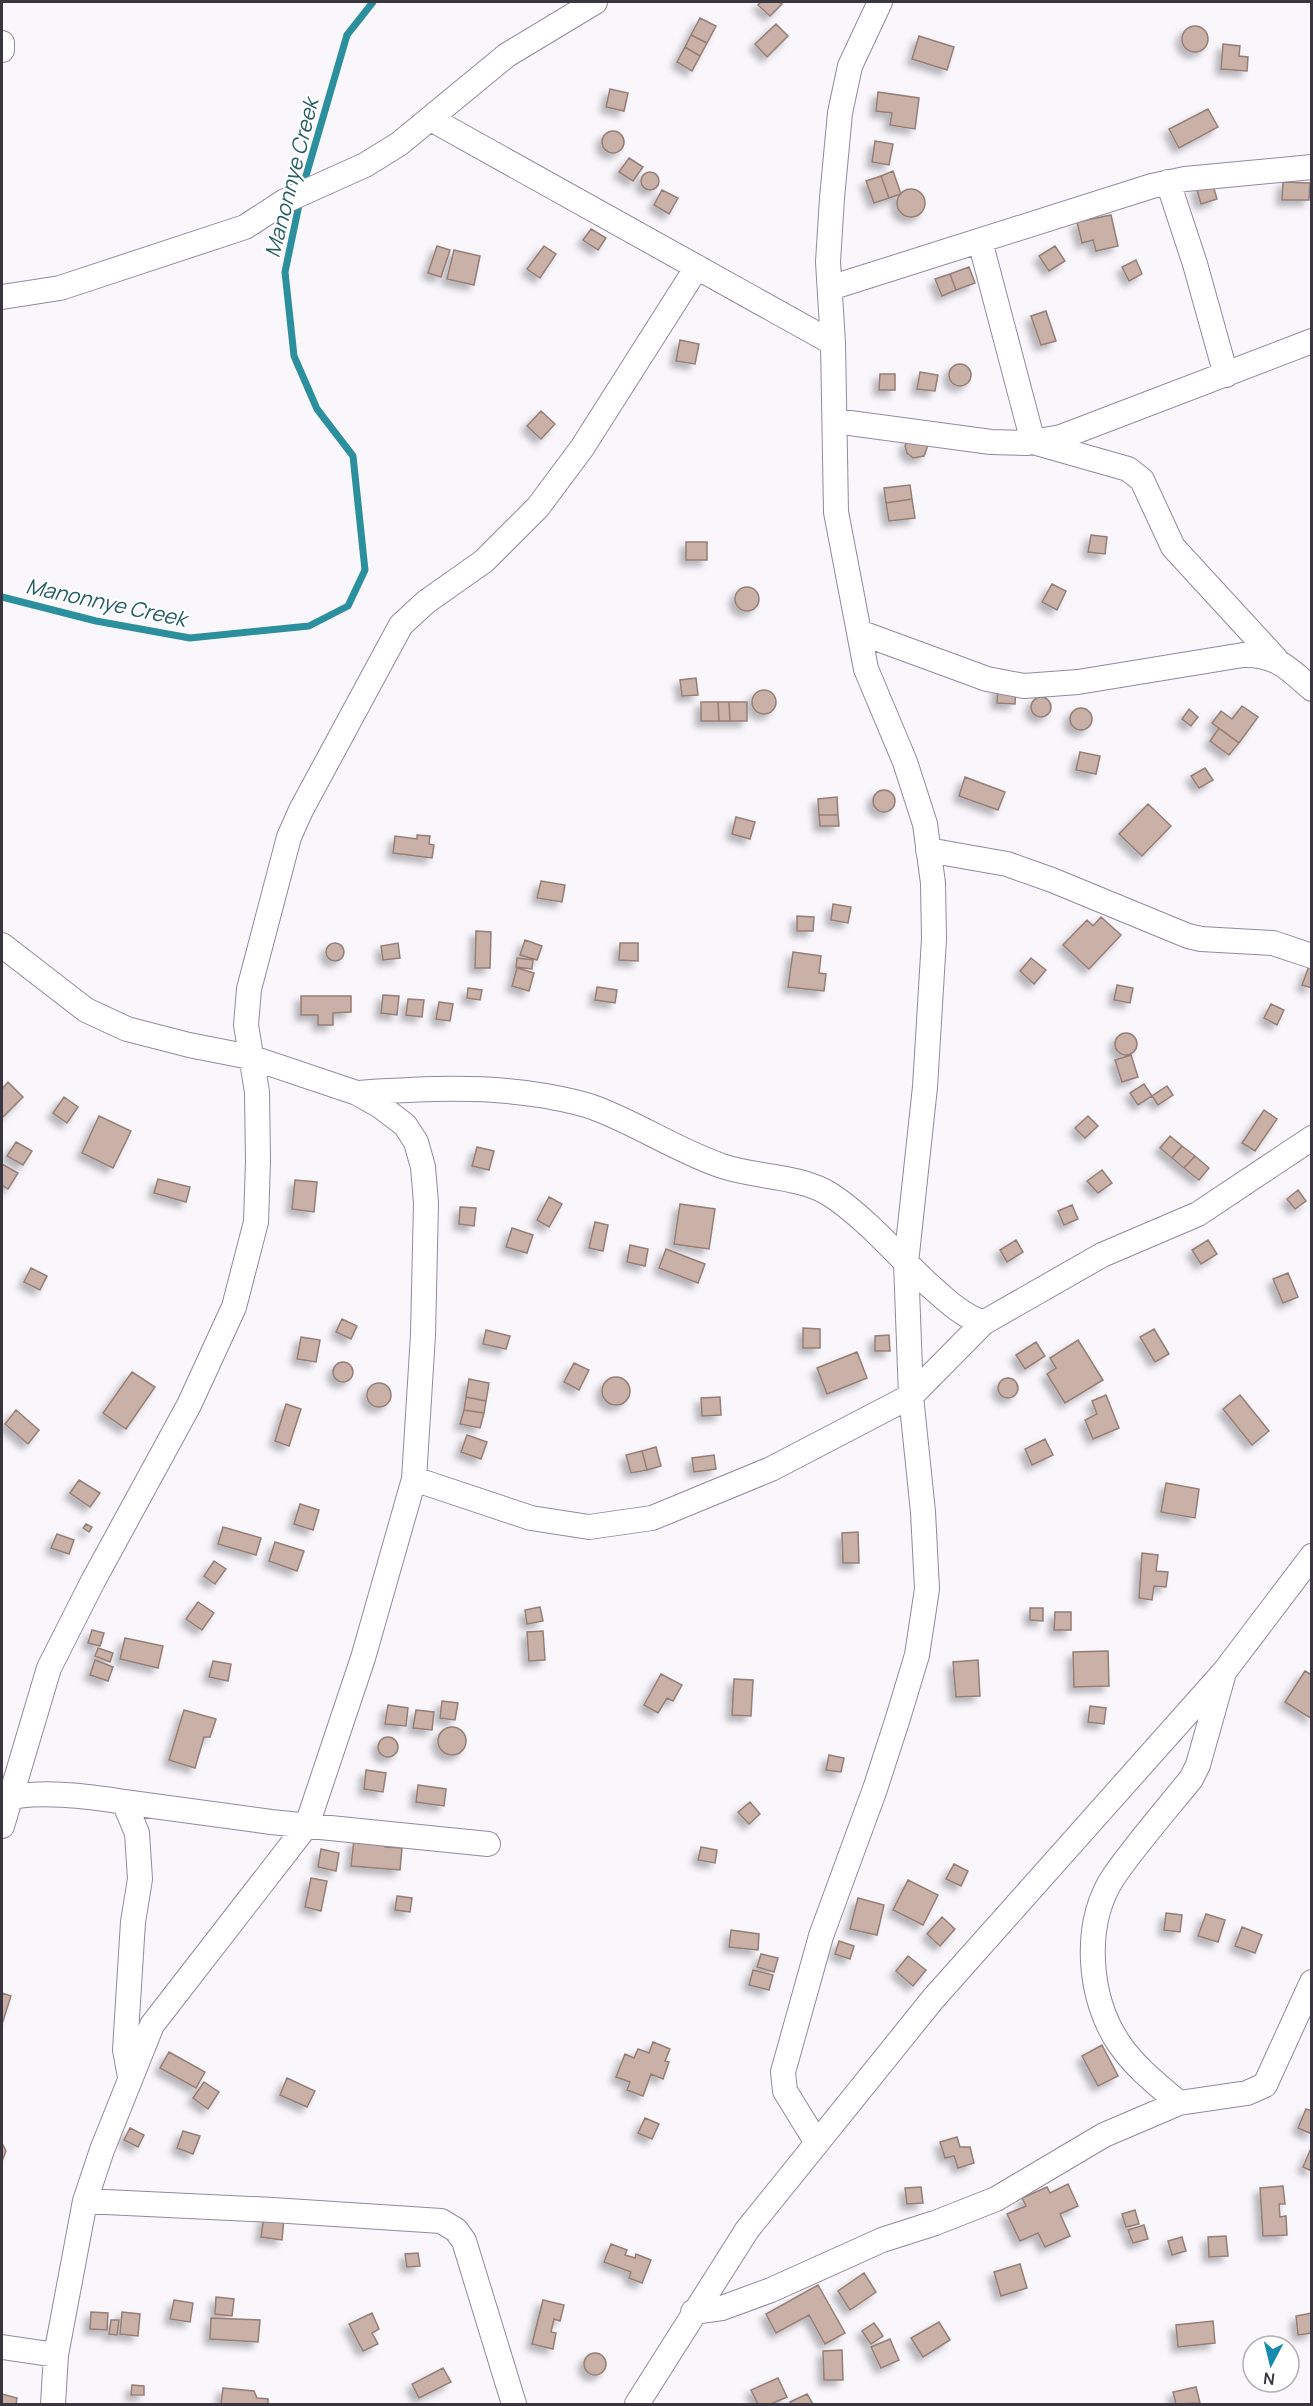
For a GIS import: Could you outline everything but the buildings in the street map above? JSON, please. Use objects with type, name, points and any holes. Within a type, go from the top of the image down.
[{"type":"street","points":[[2,297],[60,288],[244,227],[285,201],[365,165],[399,144],[431,120],[507,55],[595,2]]},
{"type":"street","points":[[817,2143],[785,2091],[783,2072],[821,1936],[876,1789],[917,1654],[927,1589],[923,1512],[911,1396],[906,1263],[925,1087],[933,951],[933,883],[925,824],[905,762],[866,669],[836,512],[833,343],[828,262],[840,113],[850,66],[880,2]]},
{"type":"street","points":[[2,43],[2,50]]},
{"type":"street","points":[[431,120],[833,343]]},
{"type":"street","points":[[830,288],[1168,182],[1311,167]]},
{"type":"street","points":[[1168,182],[1195,264],[1227,375]]},
{"type":"street","points":[[980,241],[1034,442]]},
{"type":"street","points":[[2,1826],[5,1799],[49,1668],[93,1581],[189,1405],[234,1307],[256,1222],[257,1092],[246,1025],[249,989],[289,837],[301,810],[401,625],[426,602],[484,561],[537,507],[582,448],[697,267]]},
{"type":"street","points":[[835,421],[991,442],[1034,442],[1061,437],[1311,341]]},
{"type":"street","points":[[1034,442],[1135,473],[1142,480],[1173,547],[1276,659],[1311,689]]},
{"type":"street","points":[[859,632],[987,679],[1024,686],[1078,681],[1243,655],[1260,654],[1276,659]]},
{"type":"street","points":[[928,850],[1007,864],[1188,936],[1201,939],[1273,943],[1311,956]]},
{"type":"street","points":[[2,945],[86,1010],[127,1029],[189,1045],[250,1057],[357,1093],[380,1106],[405,1125],[416,1142],[423,1167],[426,1203],[423,1335],[414,1479],[363,1658],[307,1825],[152,2025],[85,2201],[56,2355],[53,2404]]},
{"type":"street","points":[[357,1093],[480,1088],[513,1090],[575,1102],[596,1108],[682,1150],[721,1166],[800,1182],[829,1194],[850,1209],[959,1312],[983,1323]]},
{"type":"street","points":[[414,1479],[531,1518],[589,1527],[652,1518],[730,1488],[771,1469],[911,1396],[983,1323],[1102,1256],[1198,1214],[1311,1138]]},
{"type":"street","points":[[637,2404],[693,2312],[747,2230],[933,1998],[1224,1672],[1311,1556]]},
{"type":"street","points":[[1179,2103],[1136,2066],[1119,2043],[1103,2009],[1092,1967],[1092,1948],[1104,1898],[1114,1878],[1191,1779],[1198,1765],[1224,1672]]},
{"type":"street","points":[[5,1799],[57,1795],[92,1797],[307,1825],[488,1844]]},
{"type":"street","points":[[124,1802],[137,1833],[140,1879],[133,1922],[125,2050],[130,2079]]},
{"type":"street","points":[[693,2312],[722,2308],[771,2290],[882,2240],[935,2223],[996,2199],[1104,2135],[1179,2103],[1247,2093],[1264,2085],[1311,1982]]},
{"type":"street","points":[[85,2201],[273,2210],[441,2222],[456,2230],[464,2241],[514,2404]]},
{"type":"street","points":[[2,2347],[56,2355]]},
{"type":"waterway","name":"Manonnye Creek","points":[[303,186],[347,35],[373,2]]},
{"type":"waterway","name":"Manonnye Creek","points":[[2,597],[96,621],[190,638],[309,626],[348,606],[365,570],[353,456],[317,409],[294,356],[285,272],[300,200]]}]
